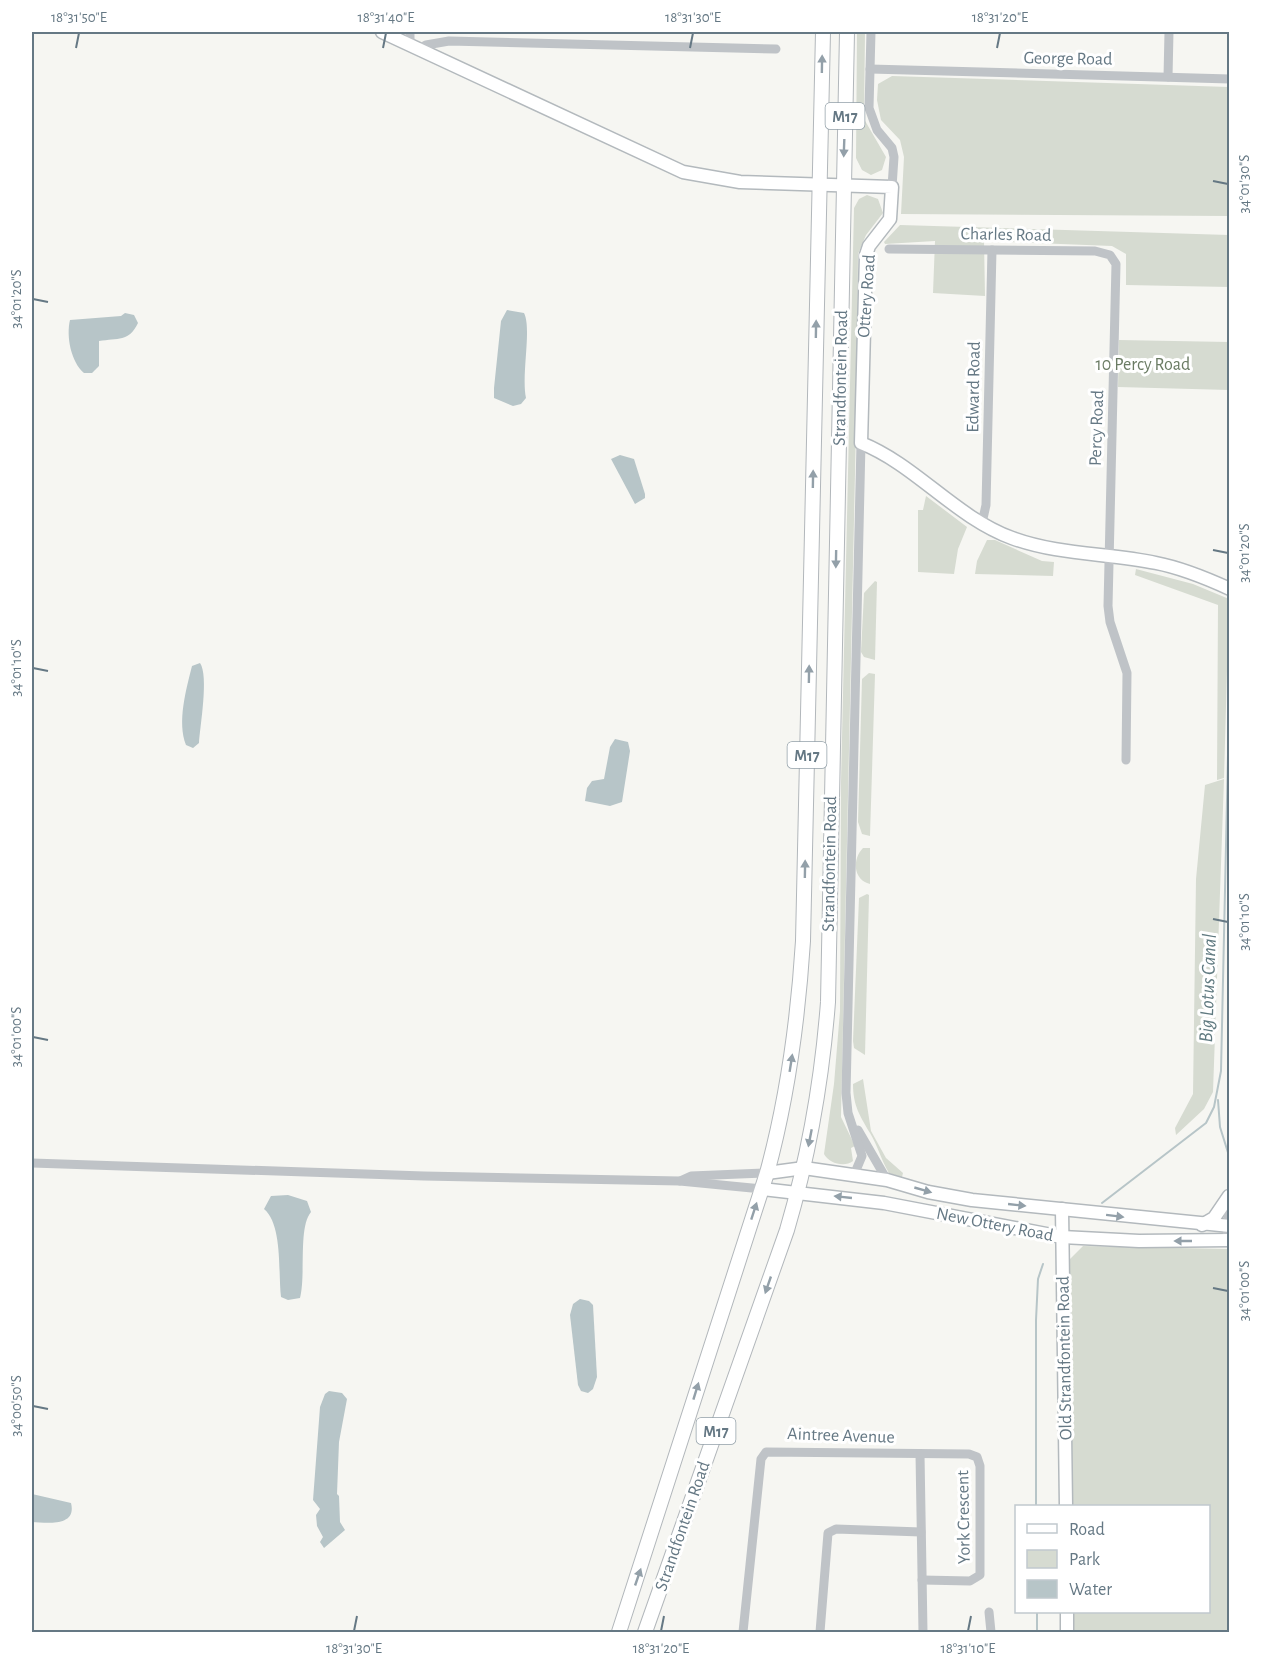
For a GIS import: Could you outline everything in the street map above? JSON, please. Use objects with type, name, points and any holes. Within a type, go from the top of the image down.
[{"type":"main road","name":"Strandfontein Road","points":[[619,1632],[767,1173],[781,1118],[794,1045],[803,941],[823,32]]},
{"type":"main road","name":"Strandfontein Road","points":[[645,1632],[704,1461],[734,1383],[797,1192],[804,1168],[820,1083],[828,1002],[847,32]]},
{"type":"street","points":[[382,32],[683,172],[722,181],[892,187],[894,157],[892,148],[877,130],[870,108],[871,32]]},
{"type":"street","points":[[410,32],[415,47]]},
{"type":"street","points":[[1168,77],[1170,32]]},
{"type":"street","points":[[415,47],[449,40],[776,49]]},
{"type":"street","name":"George Road","points":[[870,69],[1230,79]]},
{"type":"street","name":"Ottery Road","points":[[861,443],[866,255],[874,238],[890,219],[892,187]]},
{"type":"street","name":"Charles Road","points":[[889,249],[1095,251],[1110,255],[1116,264]]},
{"type":"street","name":"Edward Road","points":[[982,524],[987,505],[992,250]]},
{"type":"street","name":"Percy Road","points":[[1116,264],[1108,615],[1127,673],[1126,760]]},
{"type":"street","points":[[861,443],[883,453],[998,533],[1037,546],[1173,567],[1230,590]]},
{"type":"street","name":"Strandfontein Road","points":[[854,1175],[862,1156],[848,1113],[846,1093],[861,443]]},
{"type":"street","name":"Strandfontein Road","points":[[854,1126],[864,1137],[887,1180]]},
{"type":"street","points":[[32,1163],[424,1176],[680,1181],[762,1188]]},
{"type":"street","name":"New Ottery Road","points":[[767,1173],[804,1168],[887,1180],[947,1196],[1228,1226]]},
{"type":"street","points":[[680,1181],[691,1176],[767,1173]]},
{"type":"street","name":"New Ottery Road","points":[[762,1188],[884,1203],[1062,1237],[1139,1241],[1228,1240]]},
{"type":"street","points":[[1202,1225],[1213,1219],[1229,1196]]},
{"type":"street","points":[[1228,1240],[1229,1196]]},
{"type":"street","name":"Old Strandfontein Road","points":[[1062,1209],[1066,1505]]},
{"type":"street","name":"Aintree Avenue","points":[[743,1632],[762,1455],[777,1450],[920,1454],[923,1632]]},
{"type":"street","name":"York Crescent","points":[[920,1454],[974,1454],[980,1466],[980,1575],[970,1581],[922,1580]]},
{"type":"street","points":[[820,1632],[828,1533],[836,1529],[921,1532]]},
{"type":"street","points":[[989,1612],[991,1632]]},
{"type":"street","points":[[1067,1613],[1067,1632]]},
{"type":"green space","points":[[857,32],[865,32],[864,119],[886,157],[882,170],[871,175],[862,170],[856,158]]},
{"type":"green space","points":[[892,76],[1229,87],[1229,216],[901,214],[904,157],[900,140],[881,120],[877,100],[878,84]]},
{"type":"green space","points":[[867,195],[878,199],[883,213],[866,235],[858,254],[841,1117],[855,1146],[851,1148],[853,1161],[837,1164],[824,1154],[834,1084],[840,1011],[841,782],[854,208],[859,199]]},
{"type":"green space","points":[[900,225],[1229,235],[1229,287],[1126,285],[1126,254],[1112,246],[984,241],[985,296],[933,293],[935,241],[885,244],[884,242]]},
{"type":"green space","name":"10 Percy Road","points":[[1119,340],[1229,342],[1229,390],[1118,387]]},
{"type":"green space","points":[[926,496],[967,527],[958,549],[954,574],[918,572],[918,510],[923,510]]},
{"type":"green space","points":[[987,540],[995,540],[1042,561],[1054,562],[1053,576],[975,574],[977,561]]},
{"type":"green space","points":[[1136,569],[1193,584],[1229,599],[1224,778],[1217,780],[1218,605],[1135,575]]},
{"type":"green space","points":[[875,581],[877,582],[875,660],[864,657],[861,652],[864,593]]},
{"type":"green space","points":[[869,673],[875,674],[870,836],[862,834],[858,822],[862,679]]},
{"type":"green space","points":[[1224,779],[1213,1092],[1204,1109],[1176,1135],[1175,1128],[1193,1094],[1196,879],[1205,785]]},
{"type":"green space","points":[[863,848],[870,848],[870,884],[860,878],[856,869],[857,858]]},
{"type":"green space","points":[[869,895],[865,1055],[854,1048],[853,1041],[859,898]]},
{"type":"green space","points":[[863,1079],[871,1131],[886,1158],[903,1173],[902,1177],[889,1173],[858,1110],[854,1099],[853,1084]]},
{"type":"green space","points":[[1083,1246],[1229,1249],[1229,1632],[1074,1632],[1073,1613],[1210,1613],[1210,1505],[1072,1505],[1068,1261]]},
{"type":"water","points":[[507,310],[524,313],[527,330],[526,398],[521,404],[513,406],[494,398],[501,321]]},
{"type":"water","points":[[125,313],[134,315],[138,323],[135,329],[122,338],[99,341],[99,366],[92,373],[84,373],[73,356],[69,333],[70,320],[121,316]]},
{"type":"water","points":[[620,455],[634,459],[645,494],[645,498],[635,504],[611,459]]},
{"type":"water","points":[[200,663],[204,679],[203,702],[199,743],[193,748],[186,745],[182,716],[192,666]]},
{"type":"water","points":[[615,739],[628,742],[630,751],[622,802],[610,806],[585,801],[587,788],[592,781],[604,779],[610,747]]},
{"type":"water","points":[[288,1195],[307,1201],[311,1212],[307,1219],[303,1240],[300,1298],[288,1300],[281,1297],[277,1238],[270,1216],[264,1209],[271,1196]]},
{"type":"water","points":[[580,1299],[589,1301],[593,1305],[597,1377],[593,1389],[588,1393],[581,1391],[578,1385],[570,1315],[573,1304]]},
{"type":"water","points":[[329,1391],[342,1393],[347,1399],[339,1442],[337,1494],[340,1522],[345,1530],[324,1548],[320,1542],[323,1537],[317,1526],[316,1515],[320,1509],[313,1500],[320,1407],[325,1394]]},
{"type":"water","points":[[32,1494],[71,1503],[70,1516],[59,1522],[32,1522]]},
{"type":"waterway","name":"Big Lotus Canal","points":[[1102,1203],[1206,1123],[1214,1107],[1221,1071],[1230,665]]},
{"type":"waterway","points":[[1218,1100],[1220,1127],[1230,1159]]},
{"type":"waterway","points":[[1036,1505],[1036,1320],[1038,1279],[1043,1264]]},
{"type":"waterway","points":[[1037,1613],[1037,1632]]}]
